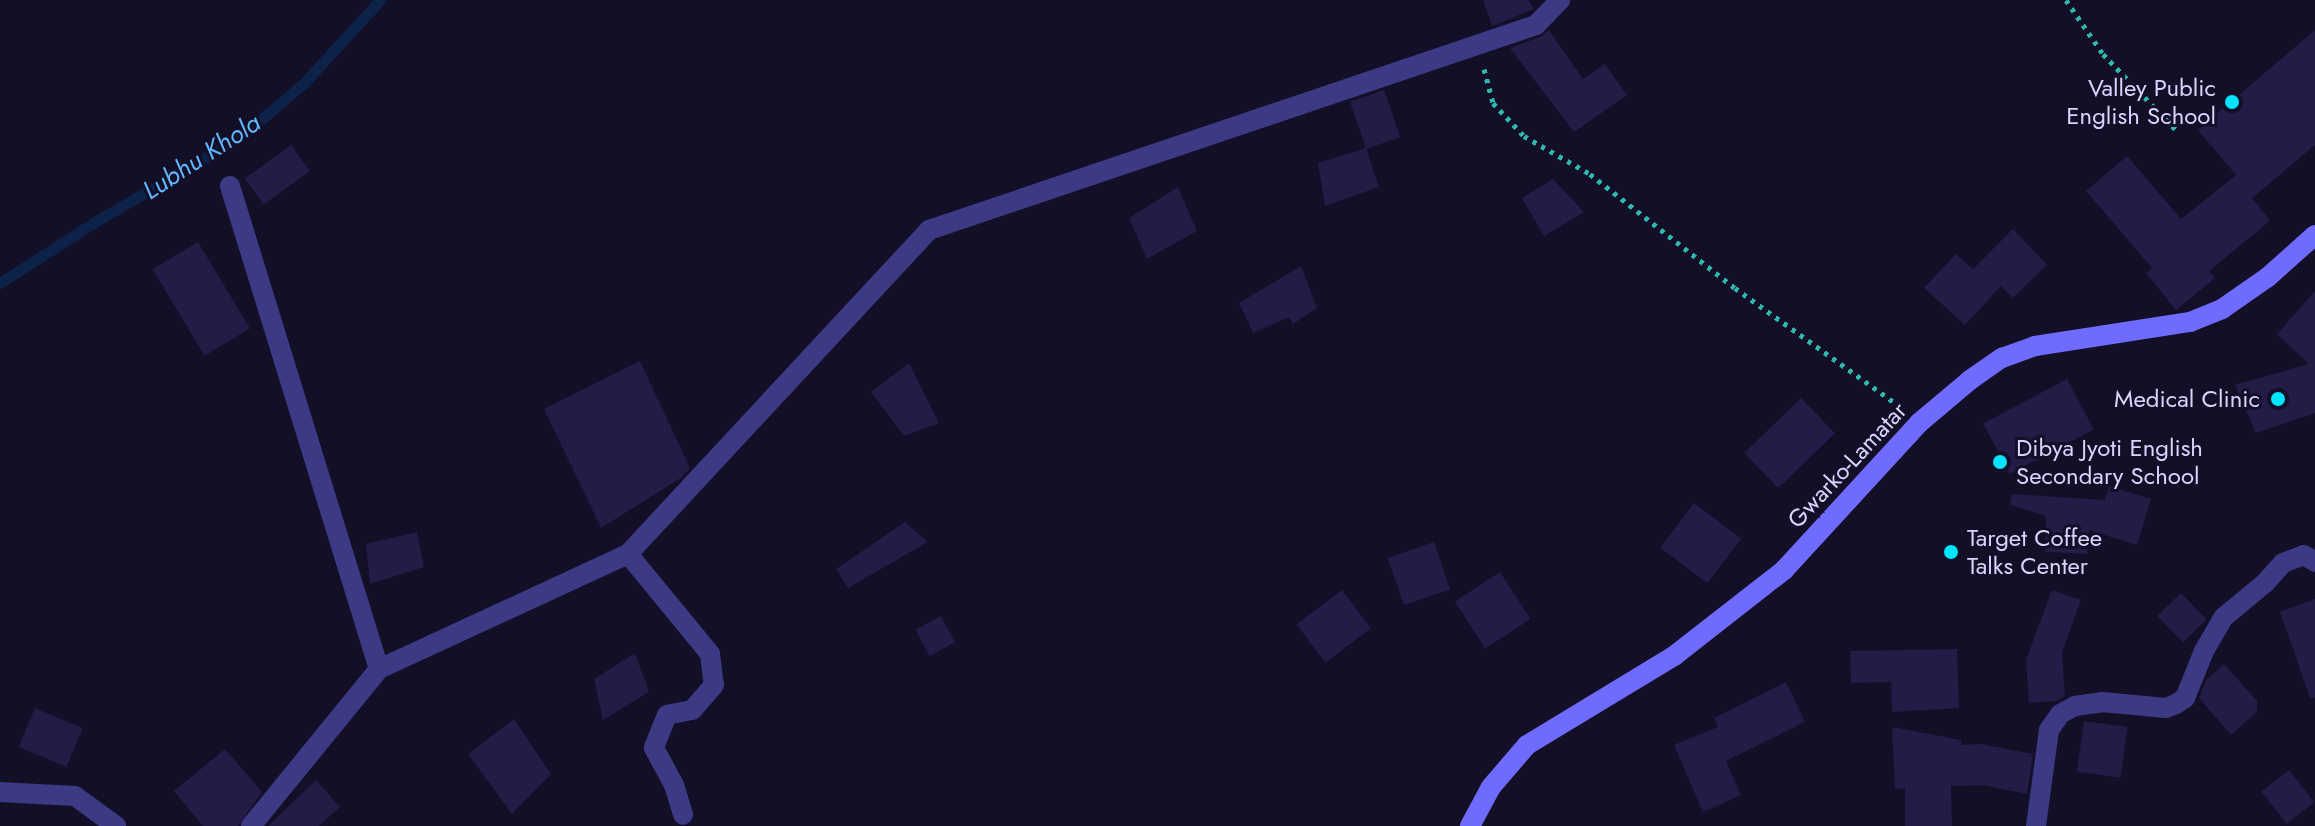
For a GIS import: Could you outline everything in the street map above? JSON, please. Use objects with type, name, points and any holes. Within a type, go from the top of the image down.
[{"type":"main road","name":"Gwarko-Lamatar","points":[[1470,826],[1491,787],[1527,745],[1674,656],[1784,570],[1919,423],[1970,380],[2002,358],[2035,346],[2190,322],[2222,309],[2268,277],[2315,235]]},
{"type":"street","points":[[251,826],[379,669],[628,554],[929,230],[1536,25],[1560,0]]},
{"type":"street","points":[[230,186],[379,669]]},
{"type":"street","points":[[628,554],[710,654],[714,685],[692,710],[667,715],[654,748],[674,785],[683,815]]},
{"type":"street","points":[[2036,826],[2049,730],[2060,714],[2075,706],[2102,702],[2166,708],[2176,704],[2185,698],[2204,651],[2224,617],[2265,583],[2283,563],[2304,555],[2315,562]]},
{"type":"street","points":[[0,792],[75,796],[116,826]]},
{"type":"path","points":[[2066,0],[2103,54],[2178,132]]},
{"type":"path","points":[[1478,45],[1493,103],[1524,136],[1601,182],[1735,288],[1919,423]]},
{"type":"building","points":[[1483,0],[1528,0],[1534,9],[1492,26]]},
{"type":"building","points":[[1549,30],[1583,79],[1605,64],[1627,95],[1574,132],[1510,48],[1540,37]]},
{"type":"building","points":[[2315,30],[2315,145],[2252,198],[2270,221],[2209,271],[2215,278],[2176,310],[2146,273],[2152,268],[2086,191],[2127,156],[2181,219],[2236,175],[2198,130]]},
{"type":"building","points":[[1384,90],[1400,137],[1366,149],[1350,102]]},
{"type":"building","points":[[291,145],[310,171],[264,204],[245,179]]},
{"type":"building","points":[[1366,148],[1379,187],[1325,206],[1318,163]]},
{"type":"building","points":[[1553,179],[1584,212],[1544,236],[1522,198]]},
{"type":"building","points":[[1178,187],[1197,231],[1147,259],[1129,218]]},
{"type":"building","points":[[2013,229],[2047,265],[2013,298],[2001,286],[1965,325],[1924,288],[1956,254],[1973,269]]},
{"type":"building","points":[[198,242],[250,329],[205,356],[153,269]]},
{"type":"building","points":[[1301,266],[1317,308],[1293,324],[1289,317],[1253,333],[1239,303]]},
{"type":"building","name":"Medical Clinic","points":[[2315,291],[2315,413],[2256,433],[2235,385],[2309,364],[2277,334]]},
{"type":"building","points":[[640,361],[690,468],[681,478],[601,528],[544,409]]},
{"type":"building","points":[[909,363],[939,423],[904,436],[871,392]]},
{"type":"building","points":[[2067,379],[2094,429],[2010,474],[1983,424]]},
{"type":"building","points":[[1801,398],[1835,433],[1778,488],[1744,453]]},
{"type":"building","points":[[2109,486],[2151,499],[2137,545],[2089,530],[2087,554],[2045,552],[2046,516],[2010,505],[2012,494],[2105,500]]},
{"type":"building","points":[[1694,503],[1741,539],[1707,583],[1660,548]]},
{"type":"building","points":[[905,522],[928,542],[848,588],[836,569]]},
{"type":"building","points":[[417,532],[424,567],[370,584],[366,544]]},
{"type":"building","points":[[1434,542],[1450,589],[1404,605],[1388,558]]},
{"type":"building","points":[[1500,572],[1530,619],[1485,648],[1455,601]]},
{"type":"building","points":[[1342,590],[1371,628],[1325,663],[1296,624]]},
{"type":"building","points":[[2052,590],[2081,600],[2062,652],[2065,696],[2057,701],[2029,703],[2026,660]]},
{"type":"building","points":[[2181,593],[2207,620],[2183,643],[2157,616]]},
{"type":"building","points":[[2315,599],[2315,698],[2310,698],[2280,612]]},
{"type":"building","points":[[941,616],[955,642],[929,656],[915,630]]},
{"type":"building","points":[[1957,649],[1959,708],[1892,712],[1891,682],[1851,683],[1850,651]]},
{"type":"building","points":[[635,653],[649,692],[603,720],[594,679]]},
{"type":"building","points":[[2224,664],[2257,701],[2257,712],[2231,735],[2199,698],[2206,680]]},
{"type":"building","points":[[1786,682],[1805,722],[1726,761],[1741,795],[1703,812],[1674,745],[1718,727],[1714,718]]},
{"type":"building","points":[[35,708],[83,728],[66,767],[19,747]]},
{"type":"building","points":[[514,719],[551,774],[512,814],[468,754]]},
{"type":"building","points":[[2084,721],[2128,727],[2120,778],[2077,772]]},
{"type":"building","points":[[1892,727],[1961,740],[1961,745],[1981,744],[2033,754],[2027,794],[1982,785],[1951,786],[1952,826],[1905,826],[1905,788],[1895,789]]},
{"type":"building","points":[[225,749],[262,792],[238,826],[203,826],[174,791]]},
{"type":"building","points":[[2289,770],[2314,802],[2287,824],[2261,792]]},
{"type":"building","points":[[316,780],[340,807],[319,826],[268,826]]},
{"type":"waterway","name":"Lubhu Khola","points":[[0,283],[93,223],[239,138],[304,83],[380,0]]},
{"type":"place","name":"Valley Public English School","points":[[2232,102]]},
{"type":"place","name":"Medical Clinic","points":[[2278,399]]},
{"type":"place","name":"Dibya Jyoti English Secondary School","points":[[2000,462]]},
{"type":"place","name":"Target Coffee Talks Center","points":[[1951,552]]}]
